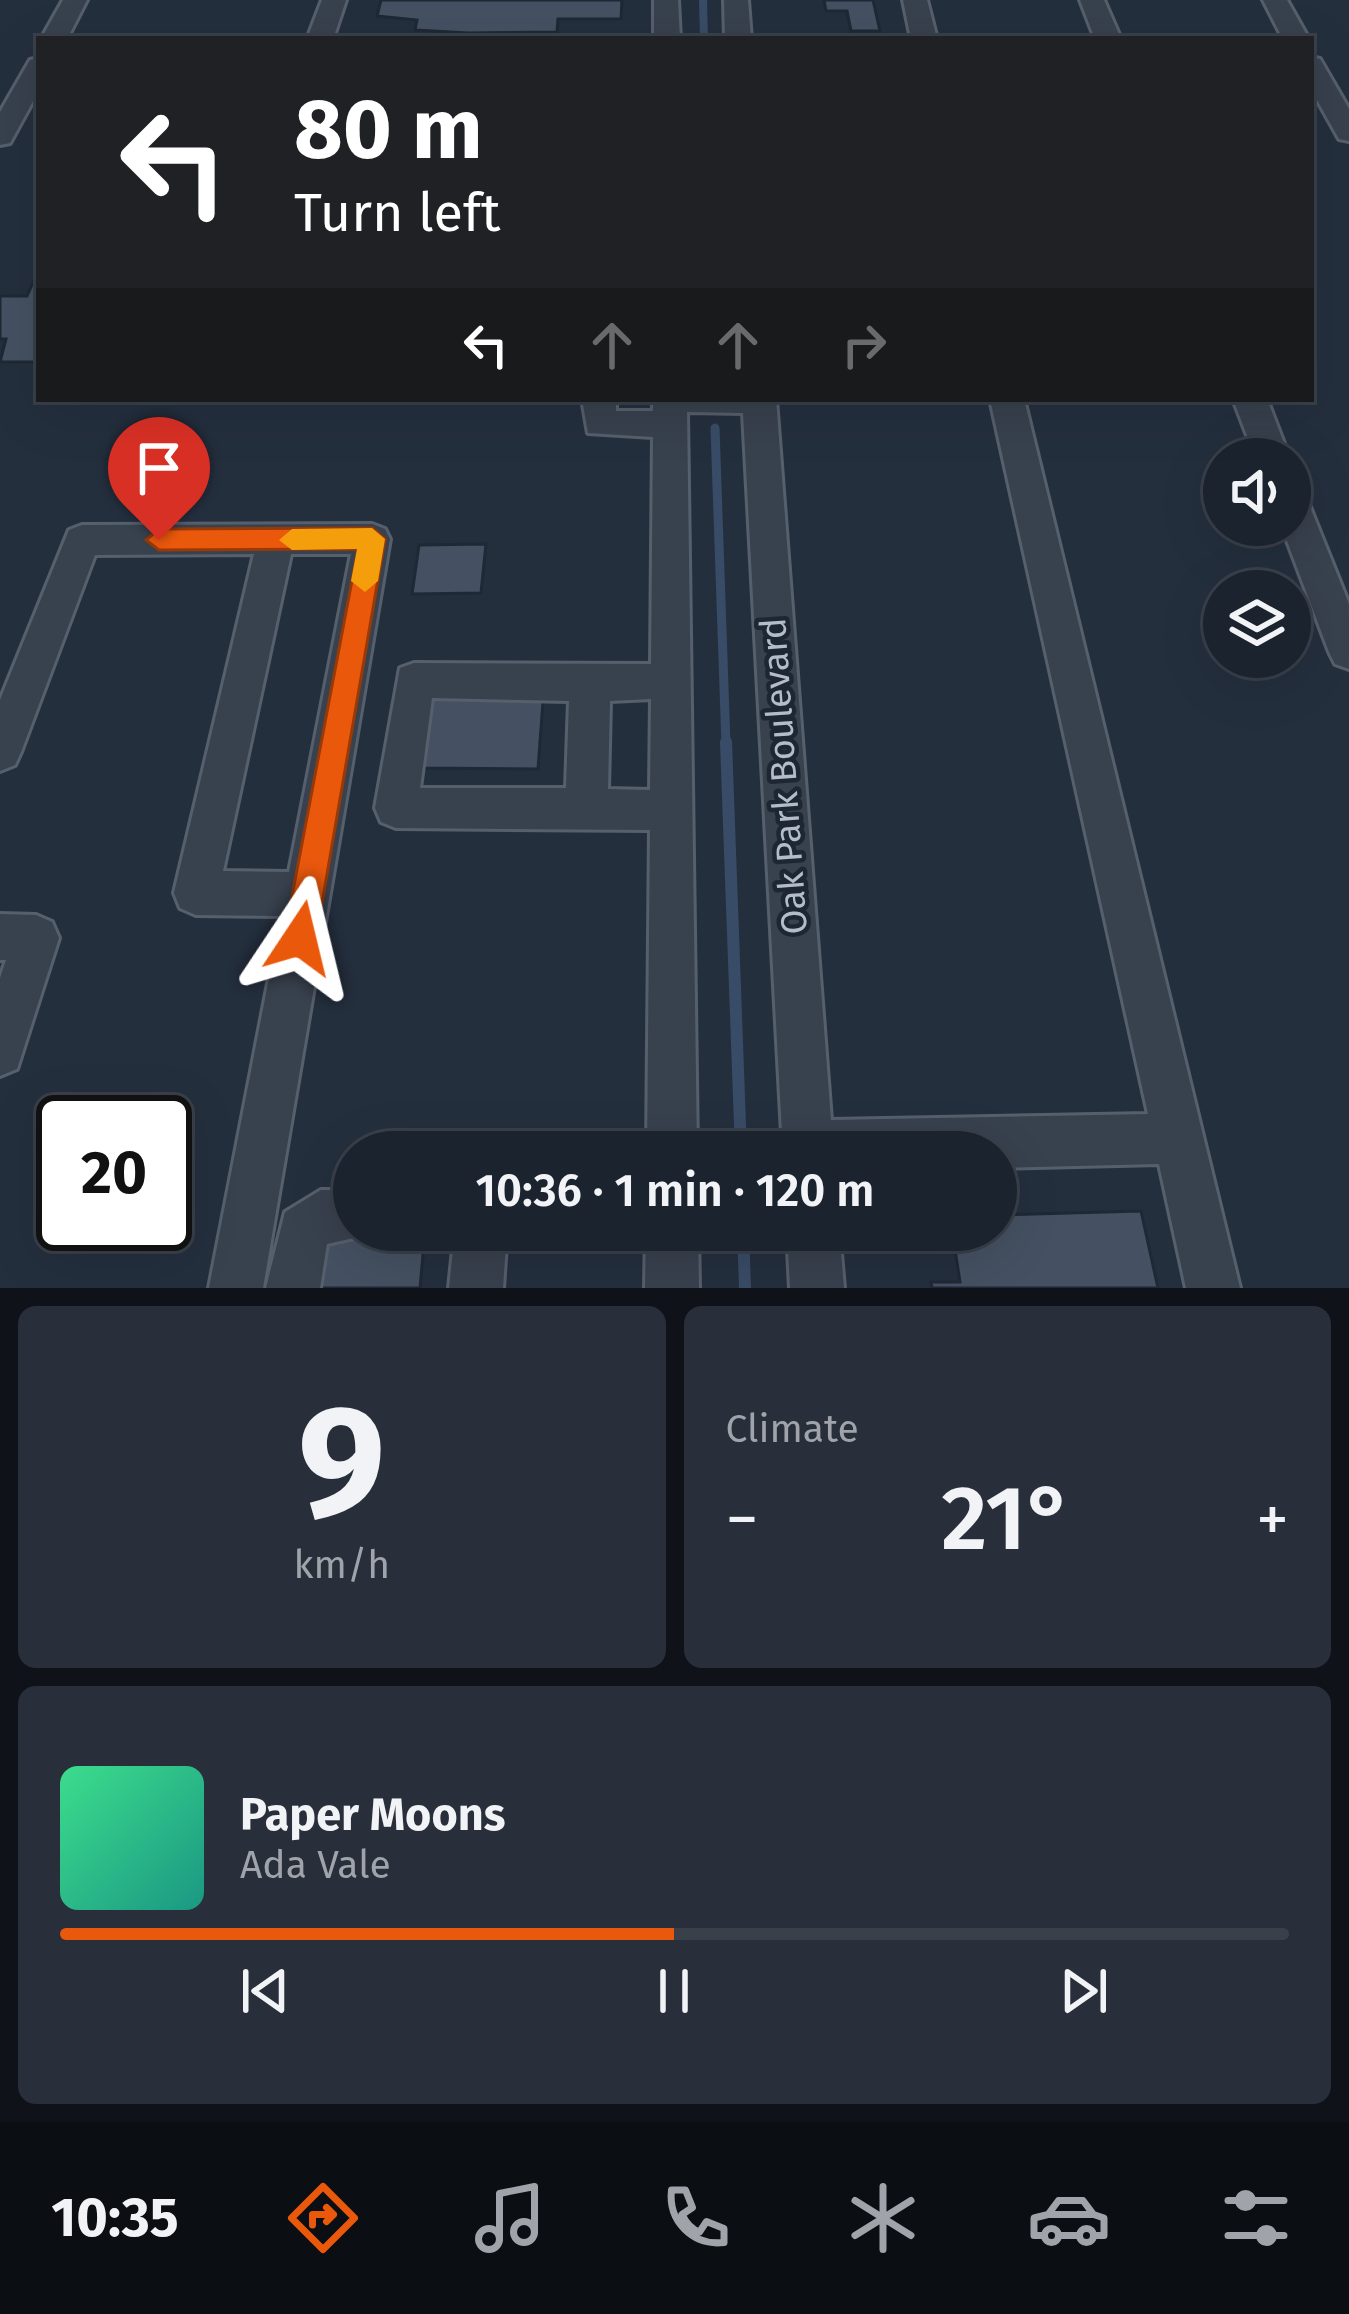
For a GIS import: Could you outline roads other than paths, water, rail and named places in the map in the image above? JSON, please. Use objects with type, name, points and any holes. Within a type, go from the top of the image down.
[{"type":"street","points":[[56,36],[75,0]]},
{"type":"street","points":[[321,36],[334,0]]},
{"type":"street","points":[[666,0],[667,36]]},
{"type":"street","points":[[736,0],[738,36]]},
{"type":"street","points":[[915,0],[923,36]]},
{"type":"street","points":[[1093,0],[1107,36]]},
{"type":"street","points":[[1274,0],[1294,36]]},
{"type":"street","points":[[1314,70],[1349,133]]},
{"type":"street","points":[[0,137],[36,71]]},
{"type":"street","points":[[598,402],[600,424],[672,407],[734,402]]},
{"type":"street","name":"Oak Park Boulevard","points":[[759,402],[807,1131]]},
{"type":"street","points":[[1008,402],[1213,1288]]},
{"type":"street","points":[[1251,402],[1265,438]]},
{"type":"street","points":[[672,407],[672,1131]]},
{"type":"street","points":[[0,752],[82,539],[372,539],[236,1288]]},
{"type":"street","points":[[276,540],[196,892],[308,894]]},
{"type":"street","points":[[1307,546],[1349,652]]},
{"type":"street","points":[[671,681],[414,680],[396,808],[671,811]]},
{"type":"street","points":[[586,808],[590,684]]},
{"type":"street","points":[[0,938],[36,938],[0,1052]]},
{"type":"street","points":[[1017,1143],[1178,1139]]},
{"type":"street","points":[[293,1288],[303,1230],[321,1216],[333,1216]]},
{"type":"street","points":[[476,1288],[479,1251]]},
{"type":"street","points":[[672,1251],[672,1288]]},
{"type":"street","points":[[814,1251],[817,1288]]},
{"type":"waterway","points":[[703,0],[704,36]]},
{"type":"waterway","points":[[715,428],[726,745]]},
{"type":"waterway","points":[[726,742],[740,1131]]},
{"type":"waterway","points":[[744,1251],[745,1288]]}]
